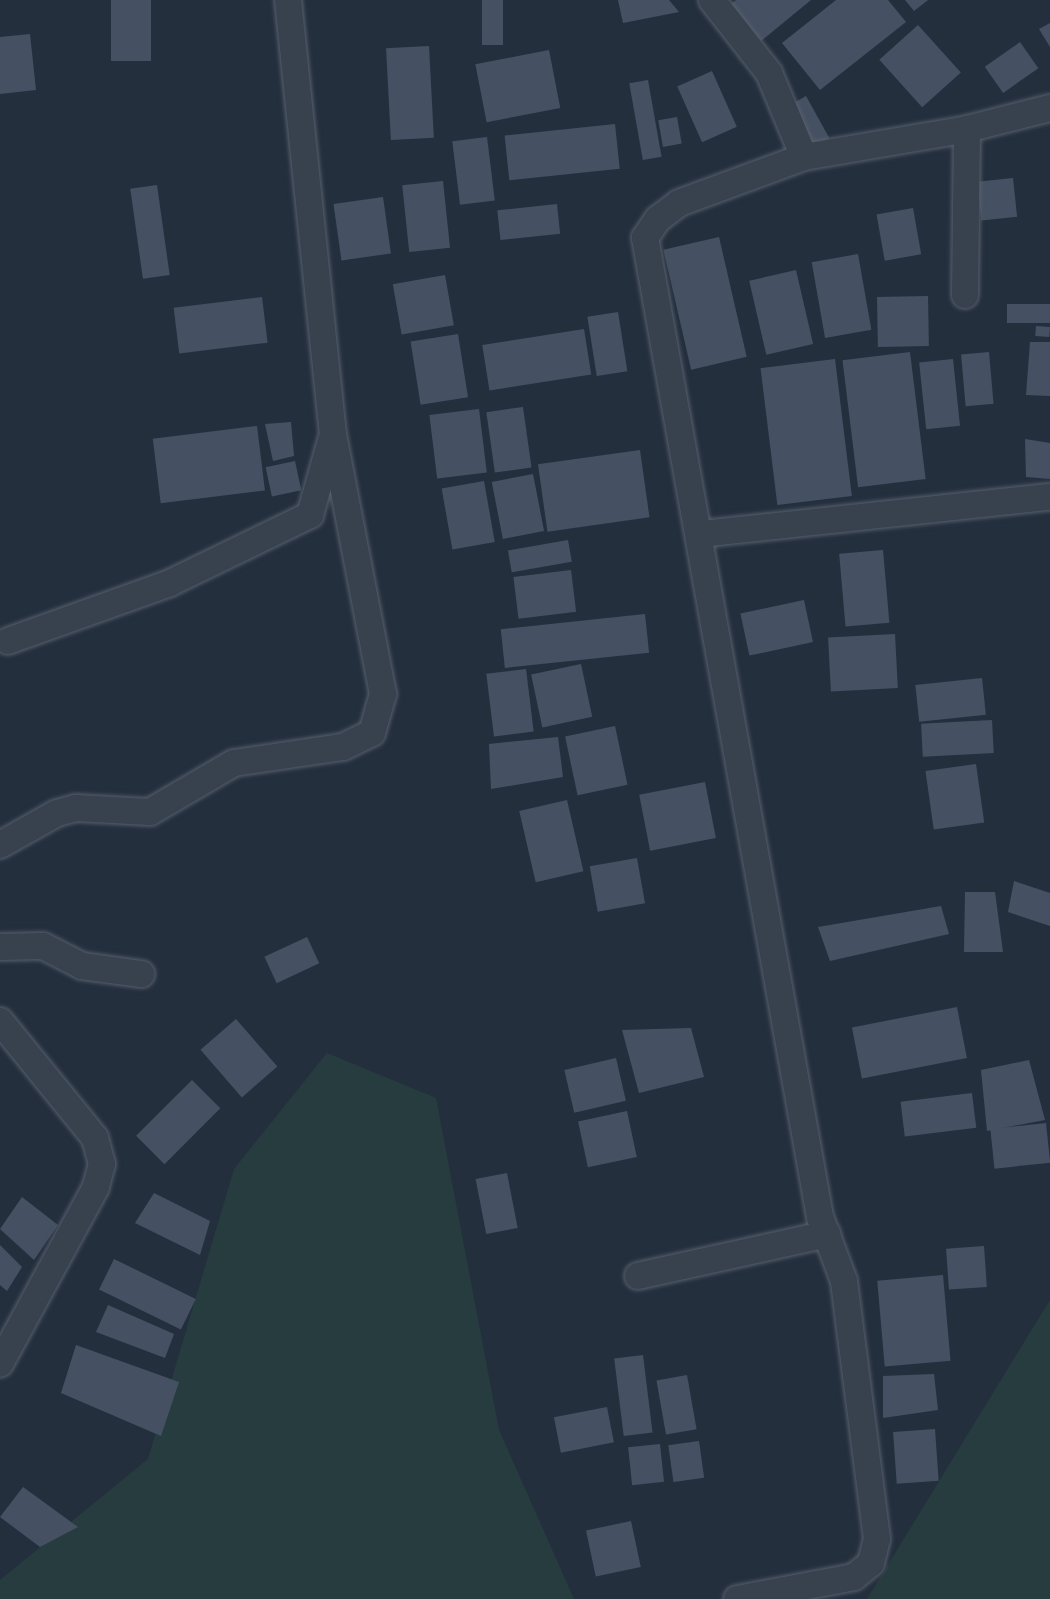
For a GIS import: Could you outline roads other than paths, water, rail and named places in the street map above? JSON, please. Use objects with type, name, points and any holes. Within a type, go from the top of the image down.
[{"type":"street","points":[[0,845],[57,813],[76,808],[150,812],[234,763],[351,745],[372,733],[382,694],[333,435],[288,0]]},
{"type":"street","points":[[712,0],[769,73],[804,157]]},
{"type":"street","points":[[737,1599],[854,1577],[871,1563],[877,1539],[844,1281],[827,1234],[771,957],[701,534],[645,238],[658,219],[679,203],[804,157],[967,129],[1050,108]]},
{"type":"street","points":[[965,295],[967,129]]},
{"type":"street","points":[[8,641],[170,583],[310,515],[333,435]]},
{"type":"street","points":[[701,534],[1050,496]]},
{"type":"street","points":[[0,947],[43,946],[82,966],[141,974]]},
{"type":"street","points":[[0,1021],[95,1138],[102,1164],[96,1187],[0,1364]]},
{"type":"street","points":[[638,1276],[827,1234]]}]
